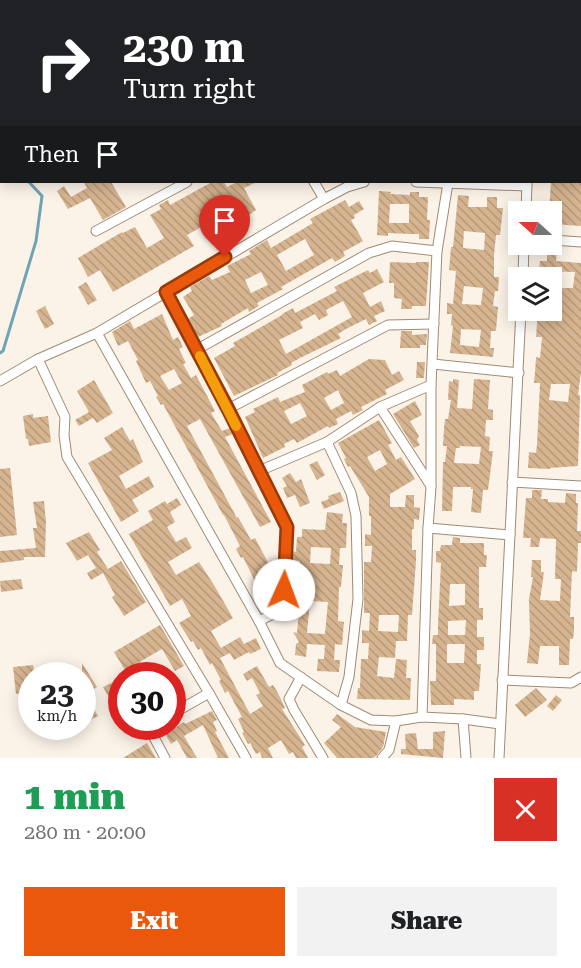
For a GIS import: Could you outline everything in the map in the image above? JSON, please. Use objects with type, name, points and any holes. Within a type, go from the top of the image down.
[{"type":"street","points":[[96,231],[185,183]]},
{"type":"street","points":[[315,183],[324,199]]},
{"type":"street","points":[[0,381],[38,359],[97,333],[324,199],[361,183]]},
{"type":"street","points":[[422,717],[437,251],[448,183],[527,184],[526,201]]},
{"type":"street","points":[[562,241],[581,243]]},
{"type":"street","points":[[196,350],[369,253],[393,246],[437,251]]},
{"type":"street","points":[[166,292],[287,527],[284,590],[275,613],[259,621]]},
{"type":"street","points":[[499,758],[521,321]]},
{"type":"street","points":[[228,409],[388,325],[434,324]]},
{"type":"street","points":[[97,333],[259,621],[280,663],[341,705],[371,720],[396,721],[422,717],[500,724]]},
{"type":"street","points":[[38,359],[65,417],[64,435],[67,457],[246,758]]},
{"type":"street","points":[[433,364],[519,374]]},
{"type":"street","points":[[259,471],[327,442],[380,407],[431,385]]},
{"type":"street","points":[[380,407],[431,487]]},
{"type":"street","points":[[327,442],[351,493],[356,516],[358,599],[349,677],[341,705]]},
{"type":"street","points":[[512,482],[581,486]]},
{"type":"street","points":[[428,528],[510,535]]},
{"type":"street","points":[[301,677],[290,699],[294,710],[323,758]]},
{"type":"street","points":[[502,680],[571,683],[581,677]]},
{"type":"street","points":[[186,706],[209,693]]},
{"type":"street","points":[[463,719],[466,758]]},
{"type":"street","points":[[382,758],[389,750],[396,721]]},
{"type":"street","points":[[155,740],[165,758]]},
{"type":"building","points":[[84,183],[112,183],[126,207],[103,220],[90,198],[68,209],[57,191],[64,186],[71,197],[87,188]]},
{"type":"building","points":[[210,183],[225,183],[227,187],[235,183],[255,183],[244,188],[256,210],[232,227],[209,238],[203,226],[187,235],[194,246],[113,292],[100,270],[88,277],[78,258],[122,232],[135,227],[147,248],[164,238],[150,215],[161,209],[159,205],[168,200],[170,205]]},
{"type":"building","points":[[551,183],[581,183],[581,226],[562,225],[562,201],[550,201]]},
{"type":"building","points":[[379,191],[410,195],[410,192],[419,192],[419,197],[428,197],[429,239],[419,239],[419,234],[377,235]],"holes":[[[390,204],[409,204],[409,223],[389,223]]]},
{"type":"building","points":[[458,195],[469,196],[468,207],[487,207],[487,197],[497,197],[497,208],[503,208],[500,235],[496,235],[494,255],[494,277],[499,277],[498,291],[495,291],[493,306],[498,307],[496,331],[491,331],[490,348],[494,348],[493,357],[450,353],[453,326],[451,325],[452,314],[447,314],[447,303],[453,304],[456,271],[449,270],[451,247],[453,247]],"holes":[[[464,231],[485,233],[484,250],[463,248]],[[464,286],[483,288],[481,305],[462,304]],[[461,329],[481,330],[479,347],[460,345]]]},
{"type":"building","points":[[345,200],[349,207],[359,201],[364,209],[354,215],[355,218],[351,220],[363,241],[343,252],[345,256],[335,262],[332,258],[281,287],[283,289],[257,303],[259,306],[249,312],[248,308],[221,324],[222,326],[198,337],[188,319],[194,315],[183,297],[192,291],[190,287],[209,276],[212,280],[230,272],[227,266],[251,254],[249,251],[267,240],[271,248],[313,223],[310,219]],"holes":[[[305,239],[314,255],[286,271],[277,255]],[[261,272],[268,285],[251,293],[245,280]]]},
{"type":"building","points":[[547,255],[557,255],[556,261],[581,263],[578,466],[550,469],[528,468],[529,452],[536,453],[537,445],[540,383],[534,383],[536,357],[540,358],[542,337],[536,337],[537,321],[562,321],[562,288],[573,288],[575,272],[562,272],[562,267],[539,267],[540,261],[547,261]],"holes":[[[551,384],[570,384],[568,402],[549,400]]]},
{"type":"building","points":[[390,262],[429,262],[426,306],[401,309],[402,299],[394,298],[394,283],[389,283]]},
{"type":"building","points":[[377,269],[384,282],[363,293],[370,307],[381,301],[385,311],[374,316],[377,321],[369,325],[366,319],[346,329],[338,334],[341,338],[291,363],[292,365],[277,373],[278,375],[234,396],[214,358],[235,346],[233,343],[293,308],[295,313],[337,291],[334,287],[368,270],[370,273]],"holes":[[[343,301],[352,317],[286,354],[279,340],[303,328],[300,322],[315,314],[319,320],[328,315],[326,310]]]},
{"type":"building","points":[[86,282],[97,300],[88,305],[78,287]]},
{"type":"building","points":[[45,306],[54,324],[45,329],[36,311]]},
{"type":"building","points":[[162,314],[173,340],[178,337],[183,347],[179,349],[186,363],[183,364],[191,378],[196,375],[215,411],[211,413],[222,431],[230,428],[233,434],[225,437],[271,522],[260,527],[200,419],[187,426],[237,518],[251,540],[255,538],[273,572],[263,577],[272,595],[259,601],[254,591],[259,589],[243,557],[241,558],[236,549],[240,546],[224,515],[163,404],[161,405],[156,397],[158,396],[150,381],[146,383],[128,341],[118,346],[112,332],[130,321],[134,329]],"holes":[[[174,369],[182,383],[169,390],[160,376]]]},
{"type":"building","points":[[401,331],[412,331],[412,335],[427,334],[426,345],[420,345],[420,348],[400,348]]},
{"type":"building","points":[[369,359],[385,360],[392,375],[399,371],[404,380],[385,390],[387,394],[361,407],[363,410],[353,415],[351,411],[336,419],[338,424],[329,428],[328,426],[297,443],[294,439],[284,444],[285,447],[263,458],[245,417],[255,412],[253,409],[278,397],[280,402],[305,392],[302,385],[327,372],[328,374],[337,370],[340,376]],"holes":[[[338,390],[344,403],[331,410],[324,398]],[[300,403],[307,416],[291,424],[284,411]]]},
{"type":"building","points":[[417,362],[425,362],[424,378],[416,378]]},
{"type":"building","points":[[453,379],[459,380],[457,408],[472,409],[474,379],[490,380],[488,409],[493,410],[493,420],[486,420],[485,436],[490,437],[489,451],[493,451],[488,490],[483,490],[481,513],[471,512],[473,489],[471,487],[453,487],[452,511],[442,511],[443,462],[445,462],[447,446],[443,446],[444,429],[451,400],[448,400],[449,381],[453,382]],"holes":[[[460,446],[481,447],[479,464],[454,463],[456,448]]]},
{"type":"building","points":[[94,380],[113,413],[97,423],[93,418],[79,426],[75,420],[89,412],[77,391]]},
{"type":"building","points":[[415,401],[422,415],[410,421],[419,436],[417,440],[420,445],[414,448],[393,414]]},
{"type":"building","points":[[33,414],[33,418],[48,416],[51,442],[29,446],[23,416]]},
{"type":"building","points":[[379,420],[392,443],[388,445],[396,460],[401,457],[415,479],[390,494],[390,507],[405,507],[406,495],[414,495],[414,507],[420,508],[419,520],[414,519],[414,529],[412,529],[412,550],[416,550],[416,561],[412,615],[408,615],[407,641],[396,641],[395,658],[379,657],[377,676],[394,678],[396,659],[407,660],[406,678],[411,678],[410,700],[357,699],[358,688],[360,688],[361,659],[368,659],[369,643],[362,643],[362,630],[369,631],[370,613],[364,613],[364,562],[371,562],[372,546],[365,546],[365,534],[371,535],[371,516],[369,516],[369,497],[350,466],[348,467],[338,443]],"holes":[[[380,450],[387,464],[375,471],[367,457]],[[379,615],[399,615],[398,632],[378,631]]]},
{"type":"building","points":[[122,427],[130,441],[133,439],[143,462],[119,476],[126,489],[149,476],[154,487],[132,500],[139,511],[121,522],[88,463],[112,450],[104,438]]},
{"type":"building","points":[[317,461],[325,475],[317,480],[309,465]]},
{"type":"building","points":[[10,468],[17,535],[0,537],[0,469]]},
{"type":"building","points":[[290,473],[296,482],[301,479],[310,503],[300,507],[295,495],[287,498],[283,488],[287,486],[282,478]]},
{"type":"building","points":[[532,490],[542,490],[541,499],[548,499],[548,502],[565,503],[566,493],[576,494],[576,503],[578,503],[577,531],[581,531],[581,543],[578,543],[577,572],[572,571],[570,617],[574,617],[574,631],[573,639],[570,639],[569,665],[559,665],[559,646],[540,646],[538,664],[527,663],[530,634],[529,599],[533,577],[531,577],[532,560],[541,560],[541,572],[544,572],[540,600],[560,601],[561,579],[555,579],[556,539],[540,538],[539,547],[530,547],[531,538],[523,538],[526,498],[532,498]]},
{"type":"building","points":[[340,492],[344,501],[324,509],[321,502],[329,499],[328,496]]},
{"type":"building","points":[[177,498],[181,505],[170,512],[175,522],[167,527],[176,542],[186,537],[192,548],[168,562],[176,575],[199,562],[214,585],[233,618],[211,631],[221,648],[240,637],[244,644],[256,638],[261,649],[234,660],[230,653],[220,658],[250,714],[263,706],[256,695],[260,693],[252,678],[247,681],[243,674],[257,666],[269,687],[273,685],[278,693],[285,708],[282,709],[305,745],[302,747],[308,758],[296,758],[293,752],[289,754],[281,740],[268,748],[273,758],[262,758],[260,752],[256,754],[250,743],[248,744],[238,719],[242,717],[228,691],[225,693],[212,663],[210,665],[201,648],[198,650],[193,641],[191,642],[179,623],[191,616],[182,599],[170,606],[129,534],[153,520],[148,511],[165,501],[167,504]]},
{"type":"building","points":[[44,501],[45,557],[24,557],[24,560],[0,563],[0,551],[36,548],[33,528],[37,528],[33,502]]},
{"type":"building","points":[[327,512],[343,514],[342,523],[347,523],[346,548],[340,548],[339,565],[343,565],[341,587],[339,587],[338,621],[344,622],[342,645],[335,644],[334,660],[340,660],[339,672],[317,671],[318,659],[324,659],[325,645],[307,644],[306,657],[295,655],[296,644],[299,642],[293,632],[297,633],[300,600],[293,600],[293,576],[299,577],[300,561],[292,560],[293,551],[296,552],[297,537],[302,537],[302,529],[325,530]],"holes":[[[311,547],[331,548],[330,564],[310,563]],[[310,601],[328,602],[325,634],[307,633]]]},
{"type":"building","points":[[89,532],[100,550],[97,552],[108,569],[121,561],[146,602],[124,616],[112,597],[115,595],[103,573],[91,580],[87,573],[96,568],[88,555],[77,561],[66,543]]},
{"type":"building","points":[[453,537],[460,538],[460,543],[484,543],[484,555],[487,555],[486,567],[479,567],[479,608],[483,608],[483,620],[477,620],[477,637],[484,637],[484,650],[477,650],[477,664],[481,664],[479,691],[474,691],[474,700],[454,699],[454,705],[431,705],[430,681],[436,681],[436,644],[432,644],[433,635],[438,635],[441,563],[436,562],[436,551],[440,551],[441,545],[452,545]],"holes":[[[450,584],[465,584],[465,605],[449,606]],[[466,620],[465,635],[448,635],[448,621]],[[447,644],[465,644],[464,663],[447,663]]]},
{"type":"building","points":[[21,579],[23,589],[1,592],[0,581]]},
{"type":"building","points":[[160,625],[182,662],[170,662],[162,649],[139,662],[120,662],[114,652]]},
{"type":"building","points":[[18,666],[18,694],[16,694],[13,667]]},
{"type":"building","points":[[108,685],[108,696],[103,687]]},
{"type":"building","points":[[536,688],[547,700],[525,717],[515,705]]},
{"type":"building","points":[[556,695],[562,700],[553,711],[547,706]]},
{"type":"building","points":[[212,711],[217,720],[213,722],[217,731],[215,732],[229,758],[218,758],[203,725],[186,735],[186,724]]},
{"type":"building","points":[[337,714],[355,727],[386,732],[383,747],[376,756],[373,758],[337,758],[324,743],[341,727],[332,720]]},
{"type":"building","points":[[445,731],[443,758],[401,754],[401,749],[406,749],[405,734],[416,733],[418,749],[433,749],[433,732]]},
{"type":"building","points":[[186,739],[197,758],[187,758],[177,740]]},
{"type":"building","points":[[147,743],[156,758],[123,758]]},
{"type":"waterway","points":[[0,353],[3,351],[36,241],[42,196],[30,183]]},
{"type":"slow traffic","points":[[200,356],[236,426]]},
{"type":"route","points":[[225,257],[166,292],[287,527],[284,590]]}]
